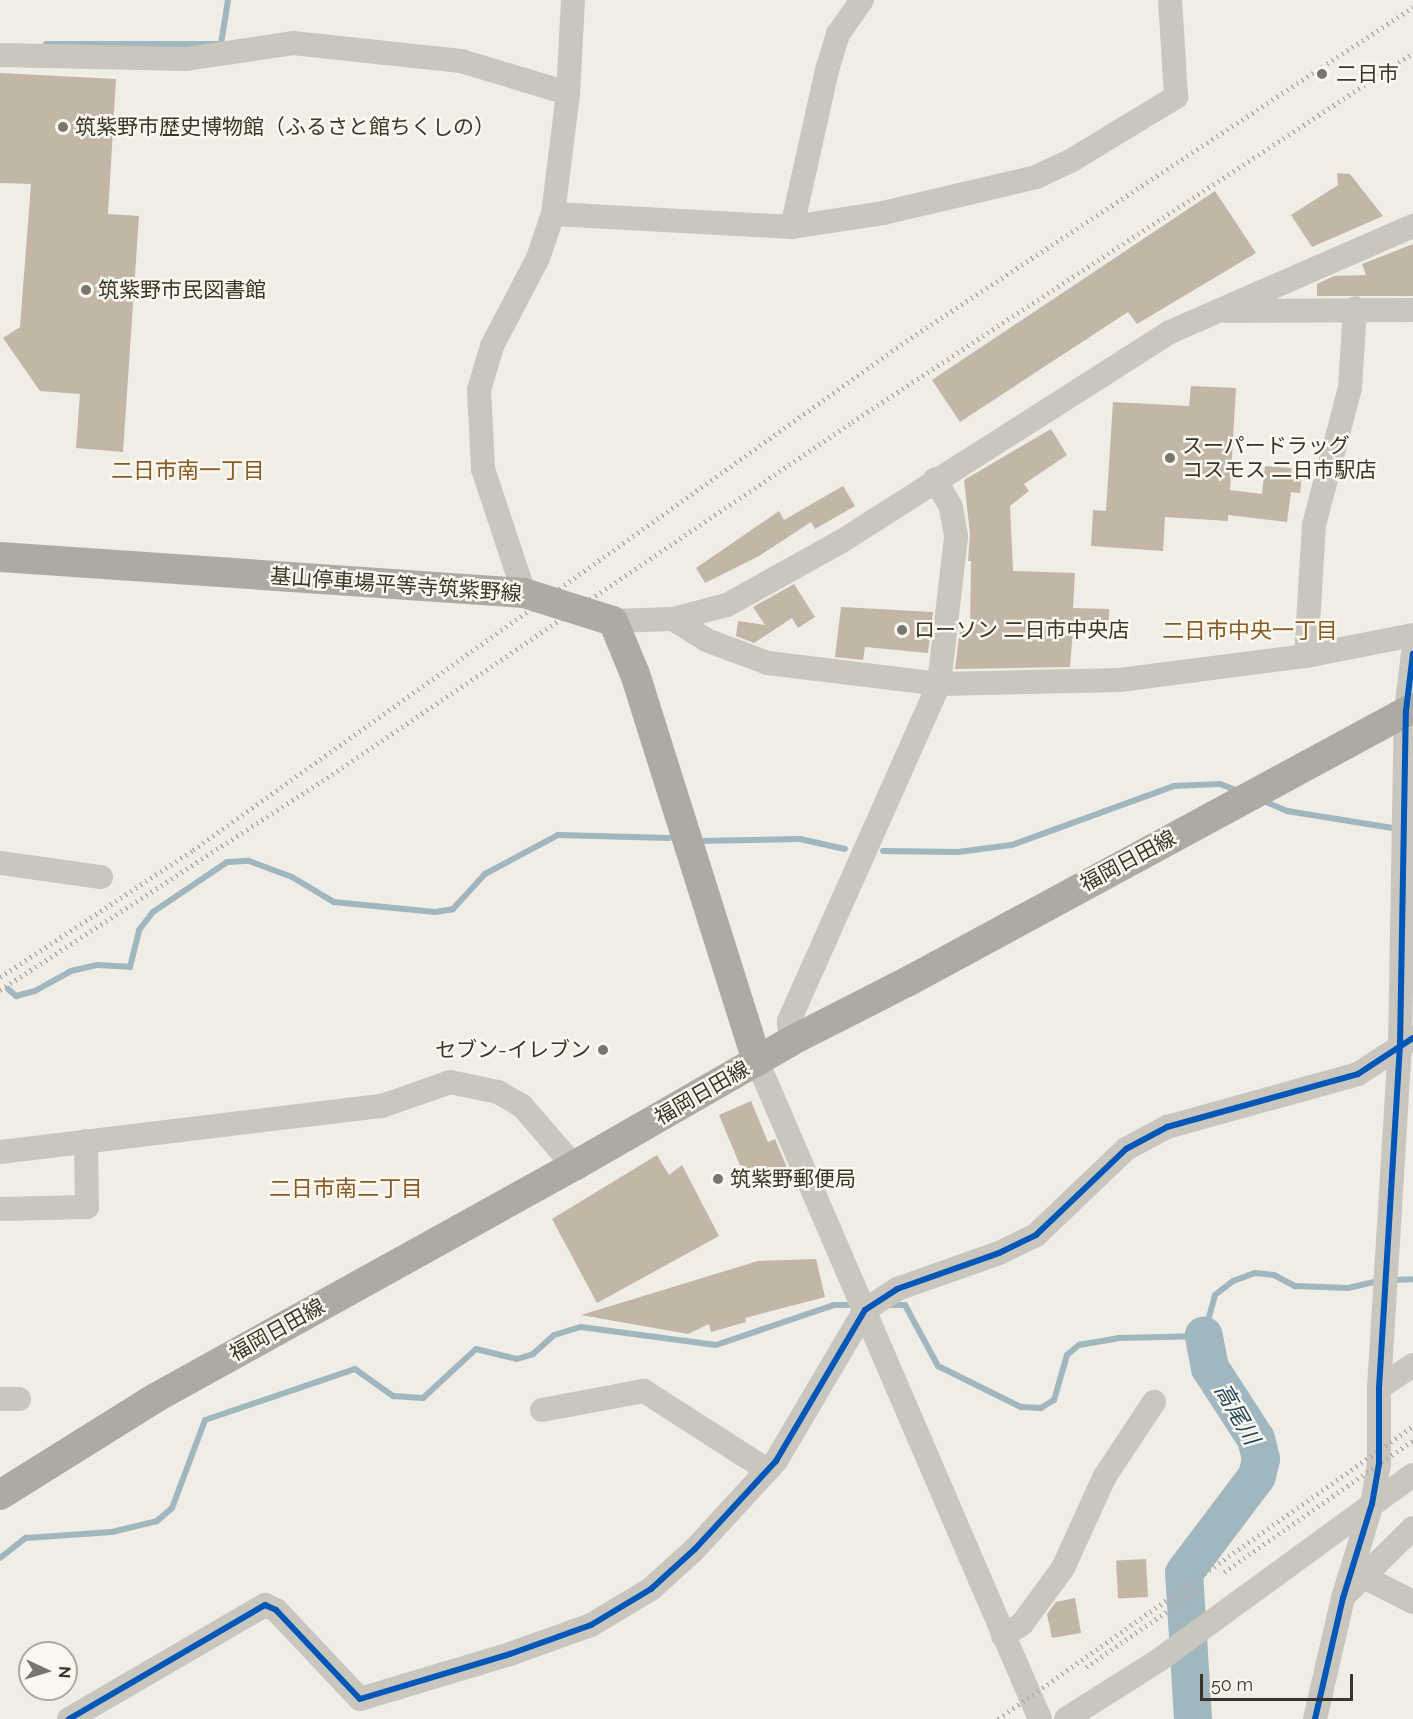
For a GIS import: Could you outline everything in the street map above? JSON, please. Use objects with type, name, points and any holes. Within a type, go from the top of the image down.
[{"type":"main road","name":"基山停車場平等寺筑紫野線","points":[[0,557],[524,593],[613,621]]},
{"type":"main road","points":[[613,621],[635,674],[758,1061]]},
{"type":"main road","name":"福岡日田線","points":[[0,1496],[157,1397],[574,1166],[791,1041],[907,982],[1410,709]]},
{"type":"street","points":[[524,593],[483,469],[479,390],[492,346],[538,258],[553,214],[568,93],[573,0]]},
{"type":"street","points":[[792,227],[827,70],[838,34],[862,0]]},
{"type":"street","points":[[553,214],[792,227],[883,213],[1036,177],[1072,160],[1176,97],[1170,0]]},
{"type":"street","points":[[0,55],[186,59],[293,43],[462,61],[568,93]]},
{"type":"street","points":[[613,621],[673,619],[727,605],[842,541],[935,479],[1150,344],[1212,311],[1413,226]]},
{"type":"street","points":[[1212,311],[1355,308],[1413,310]]},
{"type":"street","points":[[1306,656],[1314,525],[1350,388],[1355,308]]},
{"type":"street","points":[[791,1041],[789,1021],[939,684],[956,536],[951,507],[935,479]]},
{"type":"street","points":[[673,619],[706,640],[768,663],[939,684],[1120,680],[1306,656],[1413,635]]},
{"type":"street","points":[[1315,1719],[1343,1598],[1372,1504],[1379,1464],[1379,1388],[1407,1042],[1410,709],[1413,653]]},
{"type":"street","points":[[0,863],[101,877]]},
{"type":"street","points":[[69,1719],[265,1605],[276,1611],[360,1698],[531,1647],[591,1625],[651,1589],[695,1549],[767,1470],[866,1310],[897,1289],[999,1253],[1036,1235],[1126,1149],[1167,1127],[1358,1074],[1407,1042]]},
{"type":"street","points":[[758,1061],[1040,1719]]},
{"type":"street","points":[[0,1152],[382,1106],[450,1082],[498,1092],[522,1106],[574,1166]]},
{"type":"street","points":[[0,1209],[87,1207],[86,1141]]},
{"type":"street","points":[[1379,1388],[1413,1365]]},
{"type":"street","points":[[542,1410],[644,1391],[767,1470]]},
{"type":"street","points":[[1003,1636],[1022,1624],[1063,1568],[1105,1476],[1154,1402]]},
{"type":"street","points":[[1066,1719],[1159,1660],[1413,1475]]},
{"type":"street","points":[[1343,1598],[1413,1528]]},
{"type":"street","points":[[1364,1577],[1413,1602]]},
{"type":"building","points":[[0,73],[116,79],[108,214],[139,216],[123,452],[76,448],[80,394],[40,391],[3,338],[20,327],[31,184],[0,183]]},
{"type":"building","points":[[1337,173],[1350,174],[1383,216],[1312,247],[1291,215],[1338,185]]},
{"type":"building","points":[[1215,191],[1256,253],[1137,324],[1128,312],[960,422],[932,380]]},
{"type":"building","points":[[1413,244],[1413,296],[1317,296],[1317,284],[1334,276],[1366,275],[1362,264]]},
{"type":"building","name":"スーパードラッグ コスモス 二日市駅店","points":[[1191,386],[1236,388],[1230,490],[1262,494],[1265,466],[1292,468],[1291,472],[1302,474],[1300,493],[1291,492],[1287,522],[1228,515],[1228,521],[1165,517],[1163,551],[1091,546],[1093,510],[1106,511],[1113,402],[1189,406]]},
{"type":"building","points":[[1051,429],[1067,455],[1024,484],[1029,491],[1010,506],[1013,571],[1075,573],[1073,608],[1109,609],[1109,630],[1073,630],[1070,667],[955,669],[960,630],[970,631],[971,561],[968,561],[970,534],[964,480]]},
{"type":"building","points":[[843,486],[855,506],[815,529],[811,522],[759,556],[705,583],[696,568],[779,511],[784,520]]},
{"type":"building","points":[[794,584],[815,617],[798,628],[792,618],[754,643],[736,636],[738,621],[765,625],[753,607]]},
{"type":"building","points":[[841,607],[933,612],[928,653],[865,647],[863,660],[835,657]]},
{"type":"building","points":[[751,1101],[768,1142],[775,1139],[788,1170],[749,1187],[719,1115]]},
{"type":"building","name":"筑紫野郵便局","points":[[657,1155],[669,1175],[682,1165],[719,1236],[597,1303],[552,1219]]},
{"type":"building","points":[[816,1259],[825,1297],[745,1318],[746,1322],[711,1332],[709,1324],[688,1334],[581,1315],[758,1261]]},
{"type":"building","points":[[1146,1559],[1148,1597],[1118,1599],[1116,1561]]},
{"type":"building","points":[[1075,1598],[1081,1633],[1052,1638],[1047,1614],[1056,1602]]},
{"type":"waterway","points":[[46,44],[221,44],[228,0]]},
{"type":"waterway","points":[[883,851],[958,852],[1012,845],[1174,786],[1220,784],[1236,790]]},
{"type":"waterway","points":[[1266,802],[1287,811],[1393,828]]},
{"type":"waterway","points":[[8,989],[16,996],[35,991],[71,971],[97,965],[130,967],[139,930],[153,912],[227,862],[249,861],[292,877],[334,902],[435,912],[453,909],[485,874],[558,835],[669,838]]},
{"type":"waterway","points":[[700,841],[800,839],[845,849]]},
{"type":"waterway","points":[[888,1305],[905,1305],[938,1366],[1021,1407],[1041,1408],[1054,1400],[1067,1355],[1079,1345],[1119,1338],[1204,1336],[1215,1295],[1233,1281],[1255,1273],[1274,1275],[1295,1286],[1348,1288],[1379,1281]]},
{"type":"waterway","name":"高尾川","points":[[1390,1280],[1413,1279]]},
{"type":"waterway","points":[[0,1558],[26,1538],[112,1532],[157,1521],[172,1508],[205,1420],[355,1369],[393,1396],[423,1398],[476,1349],[517,1359],[533,1354],[554,1335],[581,1327],[716,1345],[834,1305],[857,1305]]},
{"type":"waterway","name":"高尾川","points":[[1193,1719],[1184,1573],[1257,1476],[1261,1459],[1256,1439],[1210,1368],[1204,1336]]},
{"type":"railway","points":[[0,977],[193,850],[906,341],[1413,7]]},
{"type":"railway","points":[[0,990],[322,781],[852,422],[1413,53]]},
{"type":"railway","points":[[998,1719],[1413,1426]]},
{"type":"railway","points":[[1224,1572],[1413,1440]]},
{"type":"railway","points":[[1086,1667],[1197,1591]]},
{"type":"cycle path","points":[[1315,1719],[1343,1598],[1372,1504],[1379,1464],[1379,1388],[1400,1046],[1406,711],[1413,653]]},
{"type":"cycle path","points":[[69,1719],[265,1605],[276,1610],[360,1699],[510,1654],[591,1625],[651,1589],[695,1549],[776,1461],[865,1310],[897,1289],[999,1253],[1036,1235],[1126,1149],[1167,1127],[1358,1074],[1413,1038]]},
{"type":"place","name":"二日市","points":[[1322,74]]},
{"type":"place","name":"筑紫野市歴史博物館（ふるさと館ちくしの）","points":[[63,127]]},
{"type":"place","name":"筑紫野市民図書館","points":[[86,290]]},
{"type":"place","name":"スーパードラッグ コスモス 二日市駅店","points":[[1170,458]]},
{"type":"place","name":"ローソン 二日市中央店","points":[[902,630]]},
{"type":"place","name":"セブン-イレブン","points":[[603,1050]]},
{"type":"place","name":"筑紫野郵便局","points":[[718,1179]]},
{"type":"district","name":"二日市南一丁目","points":[[188,471]]},
{"type":"district","name":"二日市中央一丁目","points":[[1250,631]]},
{"type":"district","name":"二日市南二丁目","points":[[346,1189]]}]
